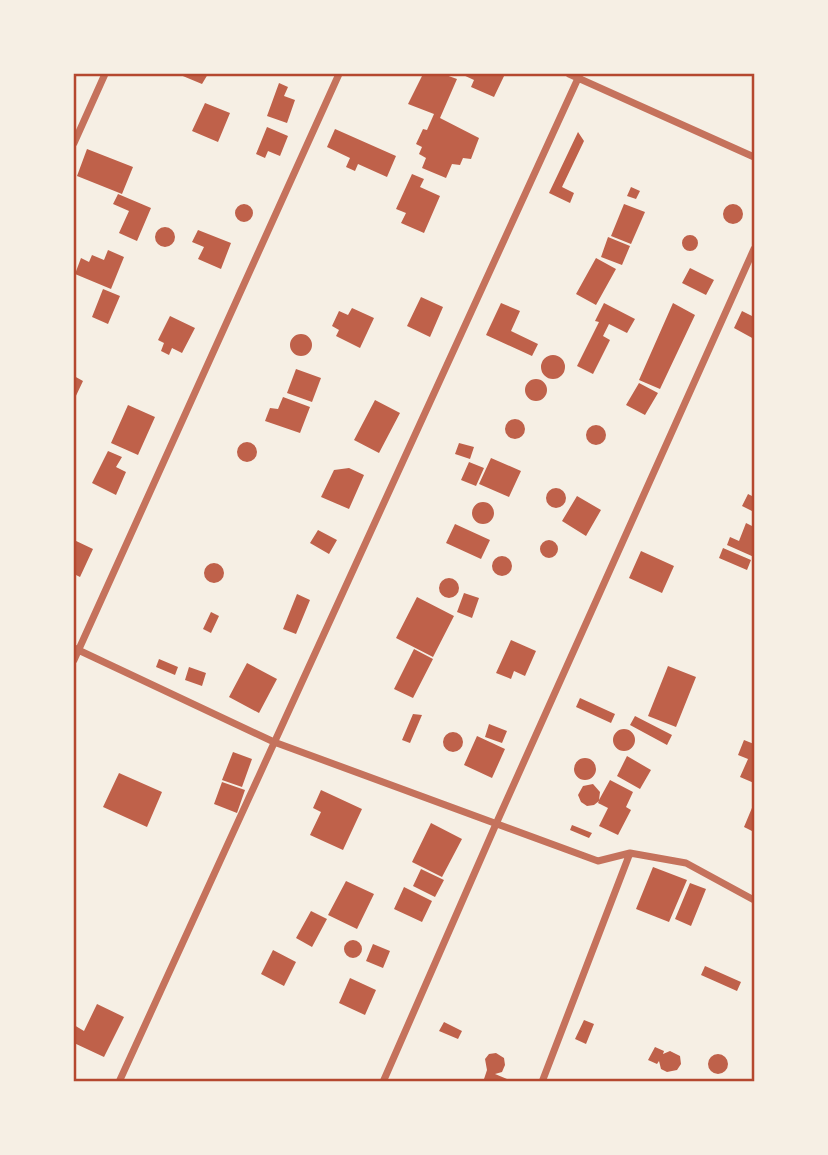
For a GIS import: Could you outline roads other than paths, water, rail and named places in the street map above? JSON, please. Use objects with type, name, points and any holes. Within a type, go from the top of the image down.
[{"type":"street","points":[[74,142],[105,74]]},
{"type":"street","points":[[74,660],[76,649],[339,74]]},
{"type":"street","points":[[569,74],[579,76],[754,157]]},
{"type":"street","points":[[119,1082],[579,76]]},
{"type":"street","points":[[383,1082],[754,249]]},
{"type":"street","points":[[76,649],[274,742],[496,824],[598,861],[631,853],[686,863],[754,899]]},
{"type":"street","points":[[542,1082],[631,853]]}]
